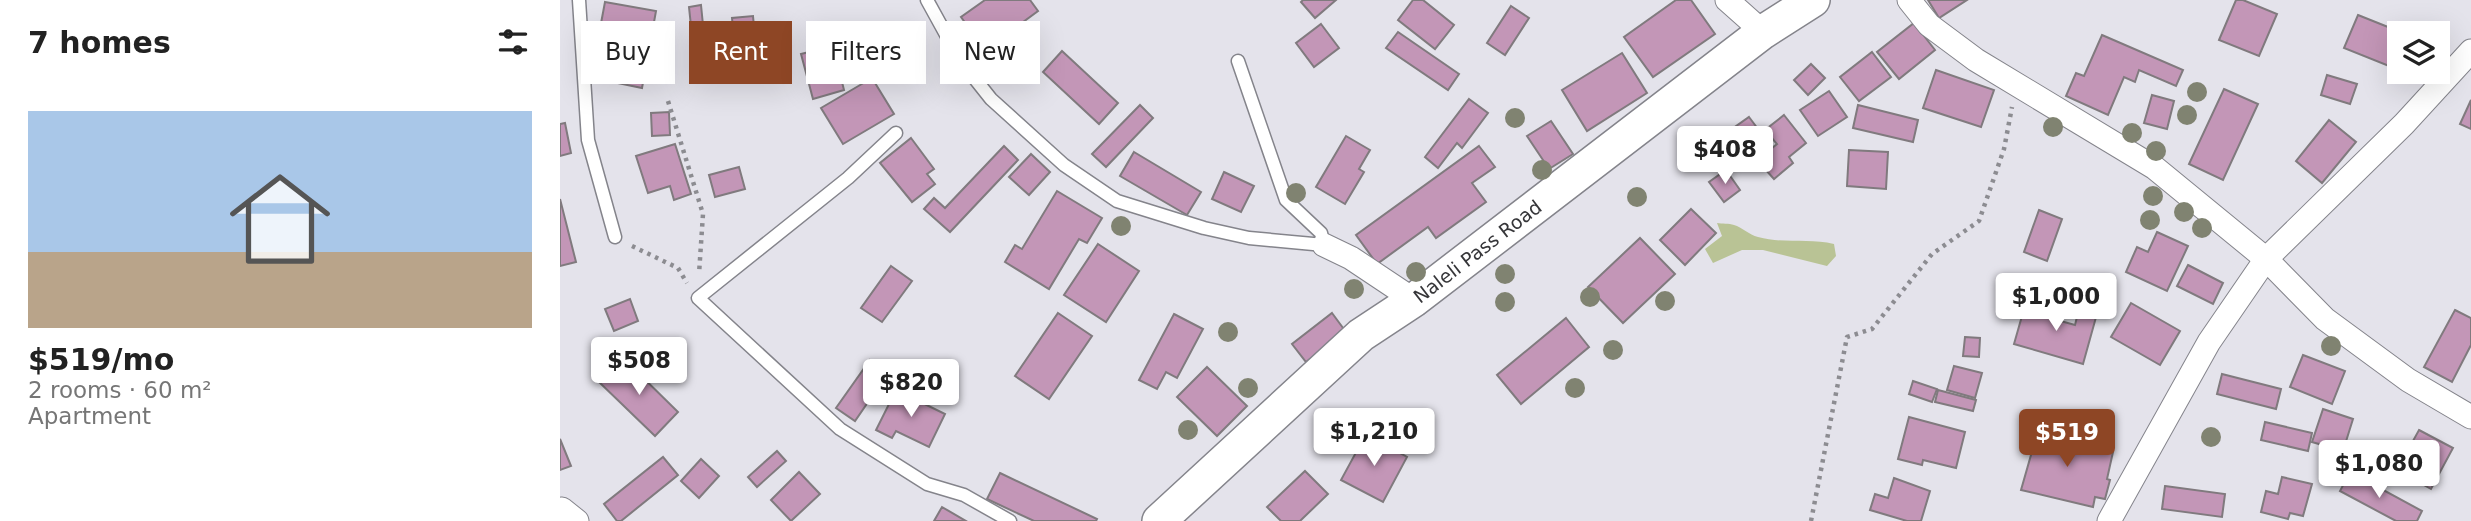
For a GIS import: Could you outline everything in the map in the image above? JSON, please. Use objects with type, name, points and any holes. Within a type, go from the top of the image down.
[{"type":"main road","name":"Naleli Pass Road","points":[[1159,521],[1361,335],[1414,300],[1763,32],[1813,0]]},
{"type":"street","points":[[1727,0],[1763,32]]},
{"type":"street","points":[[1909,0],[1929,25],[1950,43],[2155,168],[2266,259],[2325,320],[2408,380],[2471,417]]},
{"type":"street","points":[[2109,521],[2209,342],[2266,259],[2404,124],[2471,51]]},
{"type":"street","points":[[1324,245],[1351,258],[1414,300]]},
{"type":"lane","points":[[579,0],[588,140],[615,237]]},
{"type":"lane","points":[[927,0],[960,60],[991,99],[1064,165],[1117,201],[1204,228],[1250,238],[1324,245],[1321,233],[1286,200],[1238,61]]},
{"type":"lane","points":[[896,133],[848,178],[698,298],[840,429],[927,484],[964,495],[1010,521]]},
{"type":"path","points":[[1811,521],[1847,337],[1872,329],[1932,254],[1979,221],[2004,149],[2017,86]]},
{"type":"path","points":[[668,101],[703,214],[698,298]]},
{"type":"path","points":[[615,237],[678,268],[698,298]]},
{"type":"green space","points":[[1717,223],[1734,225],[1767,239],[1834,244],[1836,256],[1827,266],[1763,250],[1742,250],[1713,263],[1705,249],[1722,236]]},
{"type":"building","points":[[985,0],[1030,0],[1038,11],[1024,21],[964,21],[961,17]]},
{"type":"building","points":[[1336,0],[1315,18],[1301,2]]},
{"type":"building","points":[[1413,0],[1423,0],[1454,25],[1435,49],[1398,20]]},
{"type":"building","points":[[1676,0],[1691,0],[1715,34],[1653,77],[1624,37]]},
{"type":"building","points":[[1928,0],[1967,0],[1939,18]]},
{"type":"building","points":[[2236,0],[2243,0],[2277,14],[2259,56],[2219,40]]},
{"type":"building","points":[[605,2],[656,11],[654,21],[601,21]]},
{"type":"building","points":[[701,5],[703,21],[690,21],[689,7]]},
{"type":"building","points":[[1511,6],[1529,18],[1505,55],[1487,43]]},
{"type":"building","points":[[2358,15],[2387,27],[2387,65],[2344,48]]},
{"type":"building","points":[[753,16],[753,21],[732,21],[732,18]]},
{"type":"building","points":[[1914,23],[1935,50],[1899,79],[1877,52]]},
{"type":"building","points":[[1321,24],[1339,48],[1314,67],[1296,43]]},
{"type":"building","points":[[1398,32],[1459,74],[1448,90],[1386,48]]},
{"type":"building","points":[[2102,35],[2183,70],[2176,86],[2139,70],[2135,82],[2124,77],[2108,115],[2066,96],[2076,73],[2084,76]]},
{"type":"building","points":[[1062,51],[1118,103],[1099,124],[1043,72]]},
{"type":"building","points":[[1872,52],[1891,77],[1859,101],[1840,77]]},
{"type":"building","points":[[806,53],[806,73],[801,54]]},
{"type":"building","points":[[1622,53],[1647,93],[1587,131],[1562,90]]},
{"type":"building","points":[[1811,64],[1825,78],[1808,95],[1794,80]]},
{"type":"building","points":[[1936,70],[1994,90],[1981,127],[1923,108]]},
{"type":"building","points":[[2327,75],[2357,84],[2350,104],[2321,95]]},
{"type":"building","points":[[622,84],[643,84],[642,88]]},
{"type":"building","points":[[809,84],[842,84],[844,90],[813,99]]},
{"type":"building","points":[[862,84],[876,84],[894,114],[843,144],[821,108]]},
{"type":"building","points":[[2224,89],[2258,104],[2223,180],[2189,164]]},
{"type":"building","points":[[1829,91],[1847,117],[1818,136],[1800,110]]},
{"type":"building","points":[[2152,95],[2174,101],[2167,129],[2144,123]]},
{"type":"building","points":[[1469,99],[1488,113],[1462,148],[1457,143],[1438,168],[1425,157]]},
{"type":"building","points":[[2471,100],[2471,129],[2460,124]]},
{"type":"building","points":[[1140,105],[1153,118],[1106,167],[1092,154]]},
{"type":"building","points":[[1858,105],[1918,120],[1913,142],[1853,128]]},
{"type":"building","points":[[669,112],[670,135],[652,136],[651,113]]},
{"type":"building","points":[[1784,115],[1806,143],[1789,157],[1793,163],[1774,179],[1757,160],[1777,144],[1765,130]]},
{"type":"building","points":[[1749,117],[1770,145],[1754,157],[1732,129]]},
{"type":"building","points":[[2329,120],[2356,142],[2322,183],[2296,161]]},
{"type":"building","points":[[1551,121],[1573,154],[1549,169],[1527,136]]},
{"type":"building","points":[[565,123],[571,153],[560,156],[560,124]]},
{"type":"building","points":[[1346,136],[1370,150],[1359,169],[1364,172],[1345,204],[1316,187]]},
{"type":"building","points":[[911,138],[934,169],[927,174],[935,184],[912,202],[880,163]]},
{"type":"building","points":[[675,144],[691,194],[674,200],[670,186],[648,193],[636,156]]},
{"type":"building","points":[[1004,146],[1018,160],[950,232],[924,209],[934,198],[945,208]]},
{"type":"building","points":[[1479,146],[1495,167],[1472,183],[1486,202],[1436,238],[1428,227],[1377,264],[1356,235]]},
{"type":"building","points":[[1849,150],[1888,152],[1886,189],[1847,186]]},
{"type":"building","points":[[1134,152],[1201,192],[1187,215],[1120,176]]},
{"type":"building","points":[[1031,154],[1050,172],[1029,195],[1009,177]]},
{"type":"building","points":[[739,167],[745,189],[715,197],[709,175]]},
{"type":"building","points":[[1726,170],[1740,190],[1724,202],[1709,182]]},
{"type":"building","points":[[1224,172],[1254,186],[1241,212],[1212,199]]},
{"type":"building","points":[[1057,191],[1102,218],[1087,243],[1079,239],[1049,289],[1005,262],[1015,245],[1022,249]]},
{"type":"building","points":[[560,199],[576,262],[560,266]]},
{"type":"building","points":[[1691,209],[1716,233],[1685,265],[1660,240]]},
{"type":"building","points":[[2039,210],[2062,219],[2047,261],[2024,252]]},
{"type":"building","points":[[2157,232],[2188,246],[2167,291],[2126,272],[2137,247],[2148,252]]},
{"type":"building","points":[[1640,238],[1675,274],[1623,323],[1588,287]]},
{"type":"building","points":[[1098,244],[1139,271],[1106,322],[1064,295]]},
{"type":"building","points":[[2188,265],[2223,283],[2213,304],[2177,286]]},
{"type":"building","points":[[891,266],[912,281],[882,322],[861,308]]},
{"type":"building","points":[[630,299],[638,321],[614,331],[605,309]]},
{"type":"building","points":[[2026,302],[2048,308],[2046,317],[2075,325],[2080,305],[2098,310],[2083,364],[2014,344]]},
{"type":"building","points":[[2131,303],[2180,331],[2160,365],[2111,337]]},
{"type":"building","points":[[2455,310],[2471,318],[2471,345],[2452,382],[2424,367]]},
{"type":"building","points":[[1058,313],[1092,336],[1049,399],[1015,376]]},
{"type":"building","points":[[1332,313],[1346,332],[1306,362],[1292,344]]},
{"type":"building","points":[[1174,314],[1203,329],[1177,378],[1166,372],[1157,389],[1139,380]]},
{"type":"building","points":[[1566,318],[1589,347],[1521,404],[1497,375]]},
{"type":"building","points":[[1965,337],[1980,338],[1979,357],[1963,356]]},
{"type":"building","points":[[2303,355],[2345,371],[2332,404],[2290,387]]},
{"type":"building","points":[[623,358],[678,412],[655,436],[599,382]]},
{"type":"building","points":[[870,360],[888,373],[855,421],[836,408]]},
{"type":"building","points":[[1954,366],[1982,373],[1975,398],[1947,390]]},
{"type":"building","points":[[1207,367],[1247,406],[1217,436],[1177,397]]},
{"type":"building","points":[[2222,374],[2281,389],[2276,409],[2217,394]]},
{"type":"building","points":[[1913,381],[1937,389],[1932,402],[1909,394]]},
{"type":"building","points":[[896,390],[945,414],[929,447],[896,431],[892,438],[876,430]]},
{"type":"building","points":[[1938,390],[1976,400],[1973,411],[1935,402]]},
{"type":"building","points":[[2323,409],[2353,419],[2343,451],[2312,442]]},
{"type":"building","points":[[1909,417],[1965,432],[1956,468],[1923,460],[1922,465],[1898,459]]},
{"type":"building","points":[[2265,422],[2312,433],[2308,451],[2261,440]]},
{"type":"building","points":[[2039,427],[2074,435],[2071,449],[2078,450],[2079,446],[2088,449],[2089,446],[2113,452],[2105,499],[2095,497],[2093,507],[2021,490]]},
{"type":"building","points":[[2419,430],[2453,448],[2431,489],[2397,470]]},
{"type":"building","points":[[1366,434],[1407,457],[1383,502],[1341,480]]},
{"type":"building","points":[[560,439],[571,466],[560,470]]},
{"type":"building","points":[[2362,443],[2394,459],[2384,479],[2352,463]]},
{"type":"building","points":[[777,451],[786,461],[757,487],[748,477]]},
{"type":"building","points":[[663,457],[678,475],[621,521],[617,521],[604,504]]},
{"type":"building","points":[[701,459],[719,476],[699,498],[681,481]]},
{"type":"building","points":[[1305,471],[1328,494],[1300,521],[1281,521],[1267,507]]},
{"type":"building","points":[[799,472],[820,494],[791,521],[771,500]]},
{"type":"building","points":[[2350,472],[2422,511],[2417,521],[2396,521],[2340,491]]},
{"type":"building","points":[[1000,473],[1097,519],[1034,521],[987,499]]},
{"type":"building","points":[[2282,477],[2312,484],[2303,516],[2290,513],[2288,519],[2261,512],[2266,491],[2278,494]]},
{"type":"building","points":[[1894,478],[1930,491],[1921,521],[1907,521],[1870,510],[1875,494],[1888,498]]},
{"type":"building","points":[[2165,486],[2225,494],[2222,517],[2162,509]]},
{"type":"building","points":[[942,507],[966,521],[934,521]]}]
